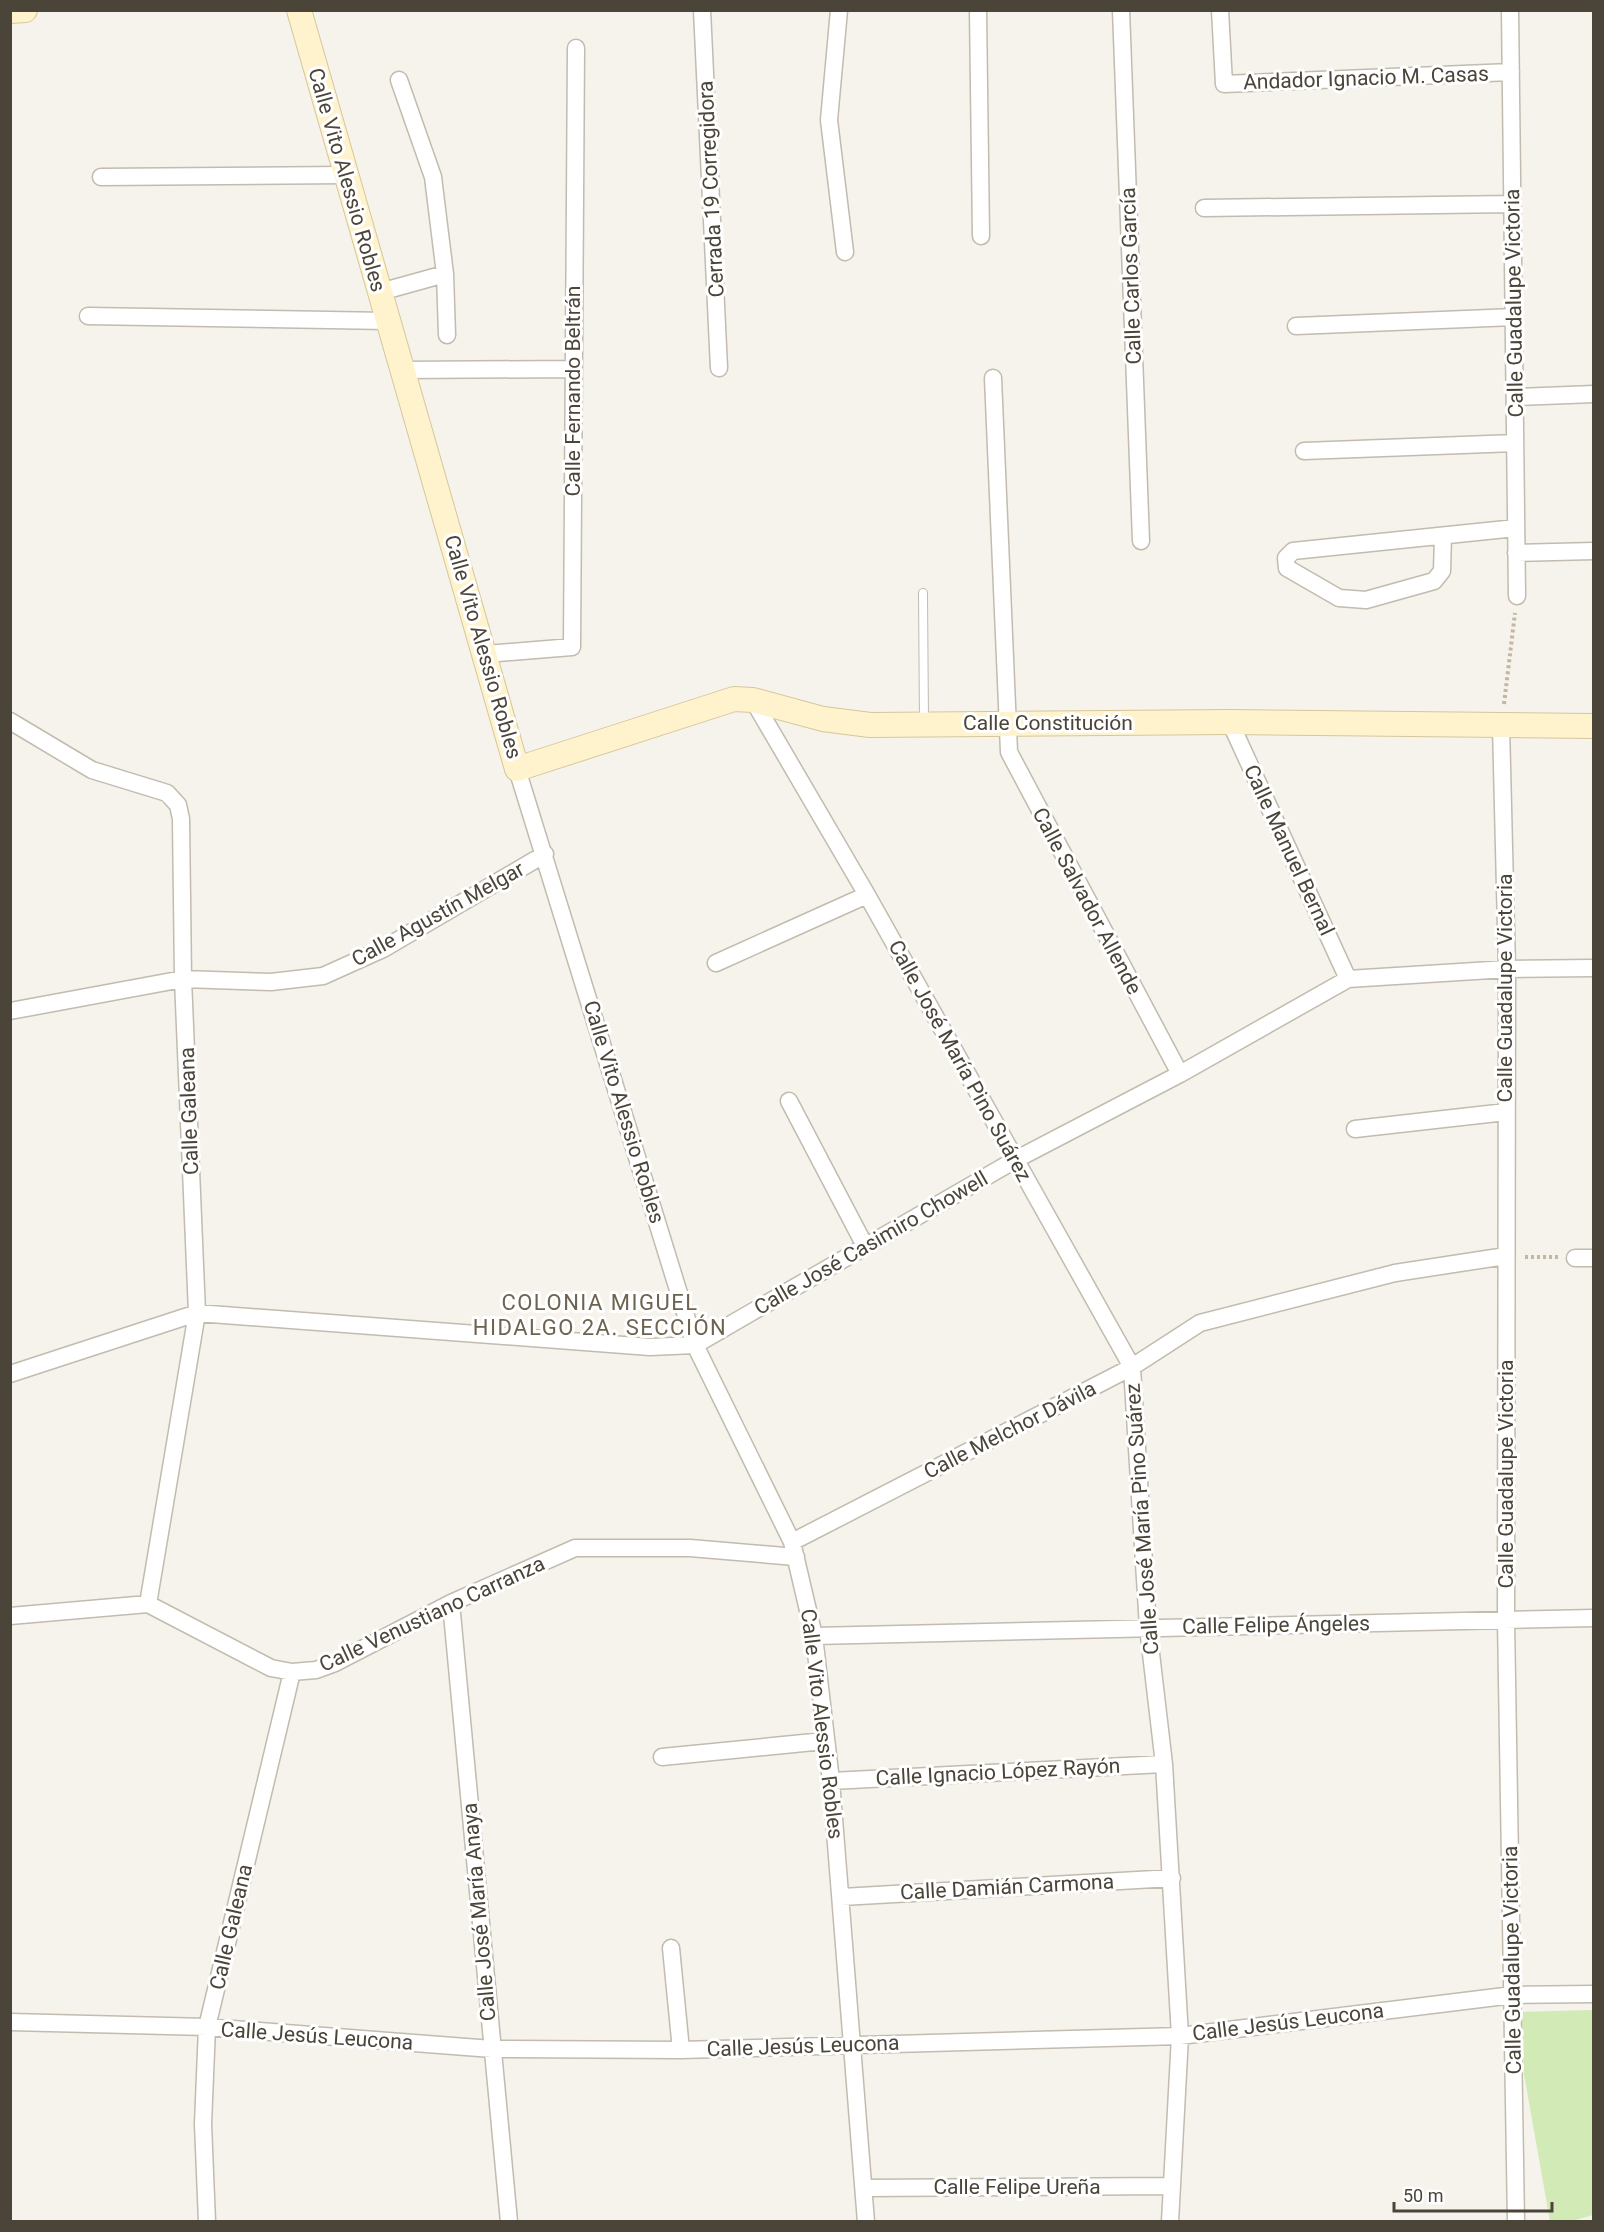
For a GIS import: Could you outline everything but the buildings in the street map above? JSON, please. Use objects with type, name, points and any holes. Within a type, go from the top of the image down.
[{"type":"street","points":[[10,11],[25,10]]},
{"type":"street","name":"Calle Vito Alessio Robles","points":[[299,10],[486,654],[517,769],[695,1345],[794,1550],[814,1636],[824,1741],[831,1781],[867,2222]]},
{"type":"street","name":"Cerrada 19 Corregidora","points":[[702,10],[719,368]]},
{"type":"street","points":[[839,10],[829,120],[845,252]]},
{"type":"street","points":[[978,10],[981,236]]},
{"type":"street","name":"Calle Carlos García","points":[[1121,10],[1141,541]]},
{"type":"street","name":"Andador Ignacio M. Casas","points":[[1220,10],[1224,84],[1511,72]]},
{"type":"street","name":"Calle Guadalupe Victoria","points":[[1510,10],[1517,596]]},
{"type":"street","name":"Calle Fernando Beltrán","points":[[486,654],[572,647],[576,48]]},
{"type":"street","points":[[399,80],[433,177],[445,274],[447,335]]},
{"type":"street","points":[[101,177],[346,175]]},
{"type":"street","points":[[1204,208],[1512,204]]},
{"type":"street","points":[[380,292],[445,274]]},
{"type":"street","points":[[88,316],[388,321]]},
{"type":"street","points":[[1296,326],[1514,317]]},
{"type":"street","points":[[402,370],[573,369]]},
{"type":"street","name":"Calle Salvador Allende","points":[[993,378],[1008,744],[1012,760],[1180,1074]]},
{"type":"street","points":[[1515,397],[1593,394]]},
{"type":"street","points":[[1304,451],[1515,443]]},
{"type":"street","points":[[1443,536],[1442,571],[1434,581],[1366,600],[1339,598],[1287,568],[1286,558],[1293,551],[1516,528]]},
{"type":"street","points":[[1516,552],[1593,551]]},
{"type":"street","name":"Calle Constitución","points":[[517,769],[735,699],[753,700],[823,719],[870,725],[1230,722],[1593,726]]},
{"type":"street","name":"Calle José María Pino Suárez","points":[[753,700],[867,895],[1132,1367],[1148,1628],[1164,1764],[1180,2036],[1170,2186],[1170,2222]]},
{"type":"street","name":"Calle Galeana","points":[[10,721],[92,770],[167,793],[178,806],[182,819],[183,979],[197,1313],[148,1604]]},
{"type":"street","name":"Calle Manuel Bernal","points":[[1230,722],[1348,979]]},
{"type":"street","name":"Calle Guadalupe Victoria","points":[[1501,726],[1507,969],[1506,1620],[1516,2222]]},
{"type":"street","name":"Calle Agustín Melgar","points":[[10,1011],[183,979],[271,982],[323,976],[383,950],[545,854]]},
{"type":"street","points":[[716,963],[867,895]]},
{"type":"street","name":"Calle José Casimiro Chowell","points":[[10,1374],[197,1313],[650,1347],[695,1345],[864,1244],[1015,1160],[1180,1074],[1348,979],[1507,969],[1593,968]]},
{"type":"street","points":[[789,1101],[864,1244]]},
{"type":"street","points":[[1355,1129],[1506,1112]]},
{"type":"street","name":"Calle Melchor Dávila","points":[[794,1550],[1132,1367],[1200,1323],[1395,1273],[1506,1256]]},
{"type":"street","points":[[1575,1258],[1593,1258]]},
{"type":"street","name":"Calle Venustiano Carranza","points":[[148,1604],[271,1668],[292,1672],[316,1670],[335,1663],[451,1602],[575,1548],[794,1550]]},
{"type":"street","name":"Calle José María Anaya","points":[[451,1602],[509,2222]]},
{"type":"street","points":[[10,1616],[148,1604]]},
{"type":"street","name":"Calle Felipe Ángeles","points":[[814,1636],[1593,1618]]},
{"type":"street","name":"Calle Galeana","points":[[207,2222],[204,2124],[207,2027],[292,1672]]},
{"type":"street","points":[[662,1757],[824,1741]]},
{"type":"street","name":"Calle Ignacio López Rayón","points":[[831,1781],[1164,1764]]},
{"type":"street","name":"Calle Damián Carmona","points":[[842,1897],[1172,1878]]},
{"type":"street","points":[[671,1948],[681,2050]]},
{"type":"street","name":"Calle Jesús Leucona","points":[[10,2022],[207,2027],[492,2049],[681,2050],[1180,2036],[1512,1995],[1593,1994]]},
{"type":"street","name":"Calle Felipe Ureña","points":[[865,2188],[1170,2186]]},
{"type":"lane","points":[[923,593],[924,724]]},
{"type":"path","points":[[1501,726],[1517,596]]},
{"type":"path","points":[[1506,1256],[1575,1258]]},
{"type":"green space","points":[[1593,2010],[1593,2215],[1572,2221],[1550,2221],[1513,2012]]},
{"type":"district","name":"COLONIA MIGUEL HIDALGO 2A. SECCIÓN","points":[[600,1314]]}]
